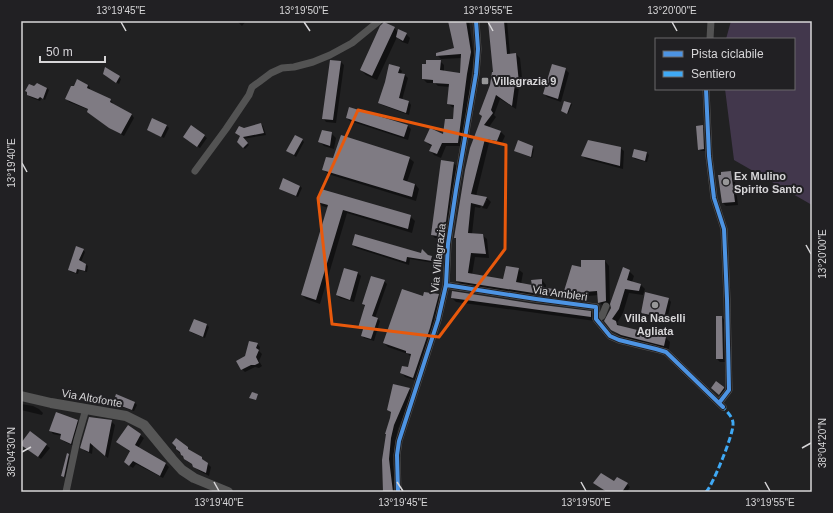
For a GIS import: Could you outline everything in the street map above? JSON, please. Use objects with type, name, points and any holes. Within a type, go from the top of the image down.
[{"type":"main road","name":"Via Altofonte","points":[[21,396],[51,403],[126,416],[144,425],[182,470],[194,478],[228,492]]},
{"type":"street","points":[[195,171],[226,129],[249,95],[252,87],[271,73],[282,68],[294,67],[313,62],[352,44],[379,21]]},
{"type":"street","name":"Via Villagrazia","points":[[398,492],[397,455],[399,441],[438,320],[446,285],[448,244],[476,74],[478,49],[476,21]]},
{"type":"street","points":[[710,38],[711,21]]},
{"type":"street","name":"Via Ambleri","points":[[446,285],[596,307],[596,319],[610,336],[619,340],[656,348],[666,352],[721,405],[729,390],[727,291],[724,229],[714,198],[709,156],[706,90]]},
{"type":"street","points":[[596,319],[602,316],[606,306]]},
{"type":"street","points":[[66,492],[77,440],[86,409]]},
{"type":"highlighted area","points":[[358,110],[506,145],[505,249],[439,337],[332,324],[318,198]]},
{"type":"shaded area","points":[[731,21],[812,21],[812,205],[734,160],[725,90],[795,90],[795,38],[726,38]]},
{"type":"building","points":[[448,21],[466,21],[471,52],[458,143],[442,143],[437,154],[429,151],[432,145],[424,141],[430,128],[443,134],[445,119],[453,119],[454,105],[447,104],[449,84],[433,83],[433,80],[422,79],[422,64],[426,64],[426,60],[441,60],[440,70],[460,73],[461,54],[436,56],[436,53],[454,48]]},
{"type":"building","points":[[488,21],[504,21],[507,54],[516,53],[519,83],[515,84],[512,106],[496,95],[491,110],[493,113],[484,125],[501,131],[497,141],[485,139],[471,194],[487,197],[483,206],[471,203],[468,233],[483,234],[486,254],[471,253],[468,273],[503,279],[506,266],[519,268],[516,282],[532,285],[531,280],[542,279],[542,287],[564,291],[572,265],[581,267],[581,260],[605,260],[606,301],[598,303],[597,291],[584,292],[578,300],[456,281],[456,238],[454,238],[465,170],[470,148],[482,116],[479,114],[490,85],[493,72]]},
{"type":"building","points":[[384,22],[395,27],[372,76],[360,70],[380,26]]},
{"type":"building","points":[[398,29],[407,33],[403,41],[396,37]]},
{"type":"building","points":[[330,60],[341,61],[333,120],[322,119]]},
{"type":"building","points":[[389,64],[400,67],[398,73],[405,74],[399,98],[409,101],[406,113],[378,103]]},
{"type":"building","points":[[552,64],[566,68],[558,99],[543,94]]},
{"type":"building","points":[[105,67],[120,76],[116,83],[103,74]]},
{"type":"building","points":[[77,79],[88,85],[87,88],[111,99],[110,102],[132,114],[121,134],[109,128],[87,112],[88,109],[65,99],[71,86],[74,86]]},
{"type":"building","points":[[37,83],[47,88],[43,99],[40,97],[38,99],[27,95],[27,92],[25,91],[29,84],[34,86]]},
{"type":"building","points":[[564,101],[571,103],[567,114],[561,111]]},
{"type":"building","points":[[349,107],[408,125],[404,137],[346,118]]},
{"type":"building","points":[[152,118],[167,125],[161,137],[147,130]]},
{"type":"building","points":[[261,123],[264,133],[243,137],[248,143],[243,148],[237,142],[240,136],[235,133],[239,126],[244,128]]},
{"type":"building","points":[[191,125],[205,135],[197,147],[183,137]]},
{"type":"building","points":[[703,125],[704,149],[698,150],[696,126]]},
{"type":"building","points":[[322,130],[332,132],[330,146],[318,142]]},
{"type":"building","points":[[295,135],[303,139],[294,155],[286,151]]},
{"type":"building","points":[[341,135],[410,157],[403,180],[415,184],[412,197],[322,170],[326,157],[333,158]]},
{"type":"building","points":[[518,140],[533,146],[531,157],[514,151]]},
{"type":"building","points":[[588,140],[621,147],[620,166],[581,156]]},
{"type":"building","points":[[634,149],[647,152],[645,161],[632,157]]},
{"type":"building","points":[[441,160],[454,162],[444,237],[431,235]]},
{"type":"building","name":"Ex Mulino Spirito Santo","points":[[731,171],[735,202],[722,203],[718,175],[721,175],[721,172]]},
{"type":"building","points":[[283,178],[300,186],[296,196],[279,189]]},
{"type":"building","points":[[321,189],[411,215],[408,229],[343,210],[316,300],[301,295],[328,205],[317,202]]},
{"type":"building","points":[[355,234],[421,253],[422,249],[428,255],[432,256],[432,261],[407,257],[406,262],[352,245]]},
{"type":"building","points":[[76,246],[84,249],[79,260],[86,264],[85,271],[77,269],[76,273],[68,270]]},
{"type":"building","points":[[623,267],[630,270],[627,280],[641,284],[639,291],[625,289],[619,309],[612,319],[616,321],[617,325],[666,337],[664,346],[621,335],[611,330],[604,321],[611,308],[610,304]]},
{"type":"building","points":[[344,268],[358,272],[350,300],[336,295]]},
{"type":"building","points":[[371,276],[385,280],[372,316],[378,318],[371,339],[361,336],[363,329],[358,328],[365,305],[362,304]]},
{"type":"building","points":[[402,289],[423,296],[424,292],[439,294],[430,328],[413,378],[400,373],[402,366],[408,367],[411,354],[383,343]]},
{"type":"building","points":[[452,291],[591,311],[591,317],[451,298]]},
{"type":"building","name":"Villa Naselli Agliata","points":[[645,292],[669,298],[664,318],[641,313]]},
{"type":"building","points":[[716,316],[722,316],[723,359],[716,359]]},
{"type":"building","points":[[194,319],[207,324],[203,337],[189,331]]},
{"type":"building","points":[[249,341],[258,343],[256,348],[259,350],[256,357],[259,363],[241,370],[236,361],[245,356]]},
{"type":"building","points":[[716,381],[724,387],[719,395],[711,388]]},
{"type":"building","points":[[393,384],[410,388],[394,425],[391,438],[389,459],[393,492],[383,492],[382,460],[385,434],[391,412],[387,410]]},
{"type":"building","points":[[252,392],[258,394],[256,400],[249,398]]},
{"type":"building","points":[[116,394],[135,402],[132,410],[113,403]]},
{"type":"building","points":[[56,412],[78,420],[71,444],[60,439],[61,434],[49,431]]},
{"type":"building","points":[[89,417],[112,420],[105,456],[90,443],[89,452],[80,448]]},
{"type":"building","points":[[128,425],[141,434],[135,445],[166,463],[160,476],[133,461],[129,466],[124,462],[130,451],[116,442]]},
{"type":"building","points":[[30,431],[47,444],[38,457],[21,445]]},
{"type":"building","points":[[176,438],[188,447],[188,449],[202,457],[202,459],[208,463],[206,473],[193,467],[192,464],[184,459],[172,443]]},
{"type":"building","points":[[67,453],[69,454],[64,477],[61,476]]},
{"type":"building","points":[[601,473],[614,481],[617,477],[628,483],[622,492],[607,492],[593,483]]},
{"type":"marked path","points":[[706,492],[718,470],[732,430],[733,422],[730,415],[723,407]]},
{"type":"cycle path","points":[[398,492],[397,455],[399,441],[438,320],[446,285],[448,244],[476,74],[478,49],[476,21]]},
{"type":"cycle path","points":[[706,90],[709,156],[714,198],[724,229],[727,299],[729,390],[719,403]]},
{"type":"cycle path","points":[[446,285],[596,307],[596,319],[610,336],[619,340],[666,352],[723,407]]},
{"type":"place","name":"Villagrazia 9","points":[[485,81]]},
{"type":"place","name":"Ex Mulino Spirito Santo","points":[[726,182]]},
{"type":"place","name":"Villa Naselli Agliata","points":[[655,305]]}]
